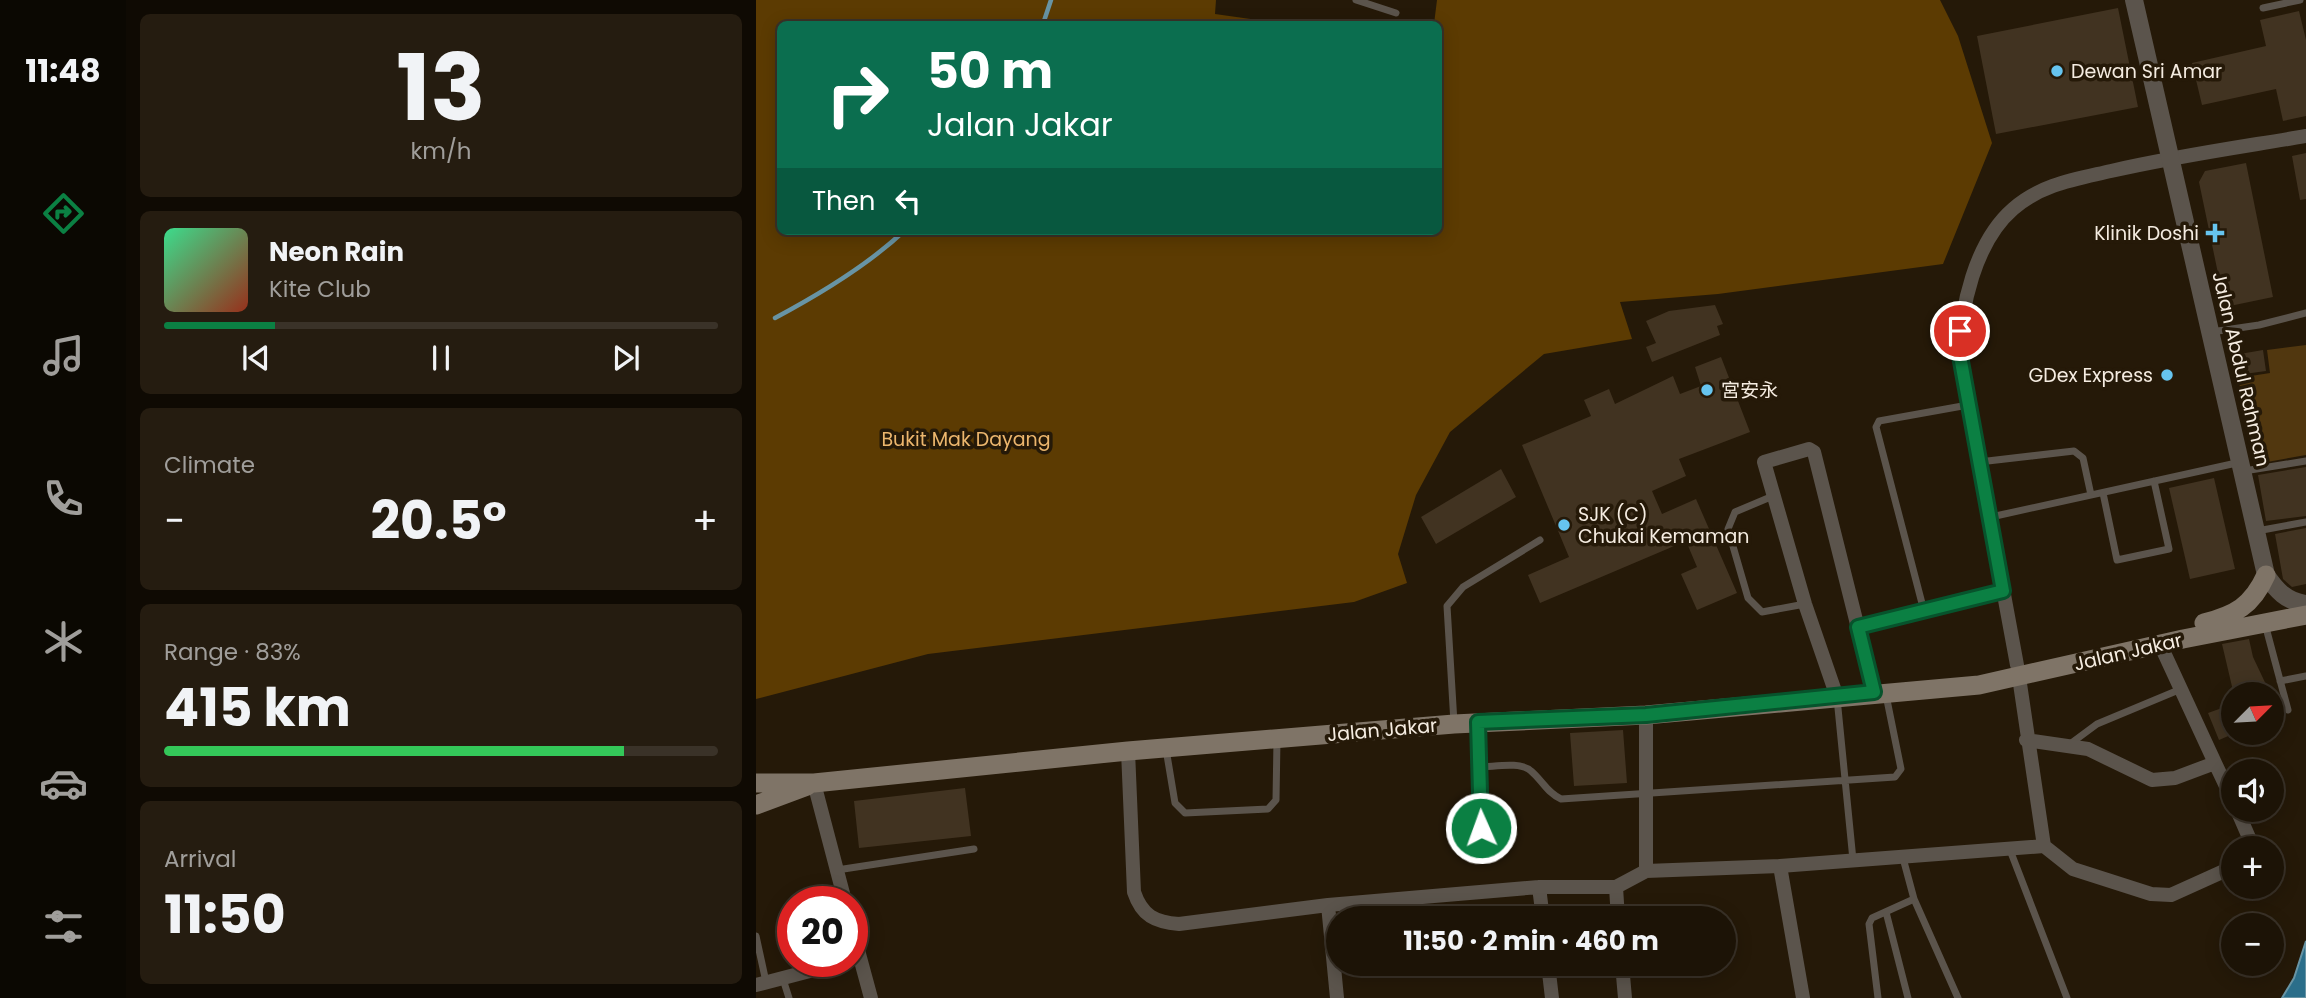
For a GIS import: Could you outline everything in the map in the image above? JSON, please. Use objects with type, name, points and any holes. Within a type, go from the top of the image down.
[{"type":"main road","name":"Jalan Jakar","points":[[756,783],[814,783],[1128,751],[1454,723],[1646,715],[1950,685],[1979,685],[2018,671],[2228,617],[2248,605],[2266,575]]},
{"type":"main road","name":"Jalan Jakar","points":[[2018,671],[2306,615]]},
{"type":"main road","name":"Jalan Jakar","points":[[756,805],[814,783]]},
{"type":"street","name":"Jalan Abdul Rahman","points":[[2134,0],[2266,575]]},
{"type":"street","points":[[2221,872],[2171,895],[2151,894],[2073,869],[2044,846],[2026,740],[2018,671],[1960,356],[1960,331],[1964,307],[1985,247],[1998,225],[2031,195],[2053,185],[2170,158],[2306,136]]},
{"type":"street","points":[[1837,697],[1805,604],[1765,461],[1809,449],[1814,452],[1858,627],[1880,692]]},
{"type":"street","points":[[2266,575],[2277,592],[2306,604]]},
{"type":"street","points":[[2160,644],[2221,776]]},
{"type":"street","points":[[1646,715],[1646,871]]},
{"type":"street","points":[[2026,740],[2088,749],[2152,780],[2175,778],[2215,763]]},
{"type":"street","points":[[1128,751],[1134,892],[1140,909],[1163,923],[1179,925],[1328,905],[1539,887],[1616,887],[1646,871],[1780,866],[2044,846]]},
{"type":"street","points":[[814,783],[841,886]]},
{"type":"street","points":[[1780,866],[1803,998]]},
{"type":"street","points":[[1539,887],[1541,906]]},
{"type":"street","points":[[1616,887],[1617,906]]},
{"type":"street","points":[[1328,905],[1337,998]]},
{"type":"street","points":[[1549,976],[1552,998]]},
{"type":"street","points":[[1623,976],[1625,998]]},
{"type":"street","points":[[761,984],[787,977]]},
{"type":"street","points":[[862,977],[872,998]]},
{"type":"lane","points":[[1356,0],[1396,13]]},
{"type":"lane","points":[[2263,8],[2300,0]]},
{"type":"lane","points":[[2211,332],[2259,325],[2306,313]]},
{"type":"lane","points":[[1924,611],[1876,427],[1879,421],[1968,405]]},
{"type":"lane","points":[[1978,462],[2074,451],[2083,458],[2091,495]]},
{"type":"lane","points":[[1991,517],[2154,481],[2242,467],[2306,461]]},
{"type":"lane","points":[[2103,492],[2118,560],[2169,548],[2154,481]]},
{"type":"lane","points":[[1774,495],[1735,512],[1728,529],[1748,598],[1762,612],[1805,604]]},
{"type":"lane","points":[[2256,531],[2306,522]]},
{"type":"lane","points":[[1454,723],[1447,606],[1462,587],[1540,540]]},
{"type":"lane","points":[[1858,627],[2003,591]]},
{"type":"lane","points":[[2265,624],[2288,710]]},
{"type":"lane","points":[[2280,681],[2306,676]]},
{"type":"lane","points":[[2067,746],[2097,724],[2181,688]]},
{"type":"lane","points":[[1479,767],[1530,769],[1552,795],[1561,799],[1895,777],[1900,769],[1880,692]]},
{"type":"lane","points":[[1837,697],[1853,861]]},
{"type":"lane","points":[[1478,722],[1481,828]]},
{"type":"lane","points":[[1166,748],[1175,803],[1185,813],[1268,809],[1276,800],[1277,740]]},
{"type":"lane","points":[[836,870],[974,849]]},
{"type":"lane","points":[[2010,850],[2067,998]]},
{"type":"lane","points":[[1903,858],[1914,899],[1958,998]]},
{"type":"lane","points":[[1878,998],[1868,931],[1872,918],[1914,899]]},
{"type":"lane","points":[[1886,912],[1908,998]]},
{"type":"lane","points":[[756,936],[761,984]]},
{"type":"lane","points":[[783,978],[789,998]]},
{"type":"shaded area","points":[[2306,345],[2306,455],[2256,464],[2238,378],[2270,373],[2267,350]]},
{"type":"green space","name":"Bukit Mak Dayang","points":[[756,0],[1216,0],[1215,14],[1265,21],[777,21],[777,235],[1442,235],[1442,21],[1434,21],[1437,0],[1940,0],[1958,36],[1992,143],[1943,264],[1718,294],[1620,302],[1632,339],[1544,354],[1450,432],[1416,495],[1398,554],[1407,583],[1354,602],[928,654],[756,699]]},
{"type":"water","points":[[2306,941],[2306,998],[2282,998],[2294,978]]},
{"type":"building","name":"Dewan Sri Amar","points":[[2118,8],[2138,107],[1996,134],[1977,36]]},
{"type":"building","points":[[2299,11],[2306,40],[2306,116],[2283,121],[2276,89],[2202,105],[2192,63],[2266,46],[2260,20]]},
{"type":"building","points":[[2306,153],[2306,199],[2300,200],[2292,156]]},
{"type":"building","points":[[2246,163],[2273,297],[2225,307],[2199,182],[2205,171]]},
{"type":"building","points":[[1715,305],[1723,324],[1717,326],[1720,335],[1652,362],[1646,347],[1656,343],[1646,321],[1669,311]]},
{"type":"building","points":[[2263,350],[2266,371],[2237,375],[2234,355]]},
{"type":"building","points":[[1721,357],[1750,432],[1679,459],[1686,476],[1652,491],[1662,514],[1696,499],[1737,593],[1697,610],[1681,574],[1697,567],[1686,541],[1540,603],[1528,575],[1569,557],[1522,445],[1591,416],[1584,400],[1609,389],[1615,404],[1673,376],[1680,394],[1701,386],[1695,367]]},
{"type":"building","points":[[2306,467],[2306,516],[2266,521],[2258,475]]},
{"type":"building","points":[[1501,469],[1516,497],[1436,544],[1421,517]]},
{"type":"building","points":[[2214,478],[2235,569],[2190,579],[2169,488]]},
{"type":"building","points":[[2306,528],[2306,584],[2292,587],[2283,579],[2275,534]]},
{"type":"building","points":[[2249,639],[2253,657],[2265,682],[2231,682],[2222,644]]},
{"type":"building","points":[[2221,708],[2221,739],[2219,740],[2208,713]]},
{"type":"building","points":[[1623,730],[1627,783],[1574,786],[1570,733]]},
{"type":"building","points":[[965,788],[971,836],[859,848],[854,801]]},
{"type":"waterway","points":[[1044,21],[1051,0]]},
{"type":"waterway","points":[[775,318],[842,279],[899,235]]},
{"type":"place","name":"Dewan Sri Amar","points":[[2057,71]]},
{"type":"place","name":"Klinik Doshi","points":[[2215,233]]},
{"type":"place","name":"GDex Express","points":[[2167,375]]},
{"type":"place","name":"宮安永","points":[[1707,390]]},
{"type":"place","name":"SJK (C) Chukai Kemaman","points":[[1564,525]]},
{"type":"route","points":[[1481,828],[1478,722],[1646,715],[1874,692],[1858,627],[2003,591],[1960,356],[1960,331]]}]
